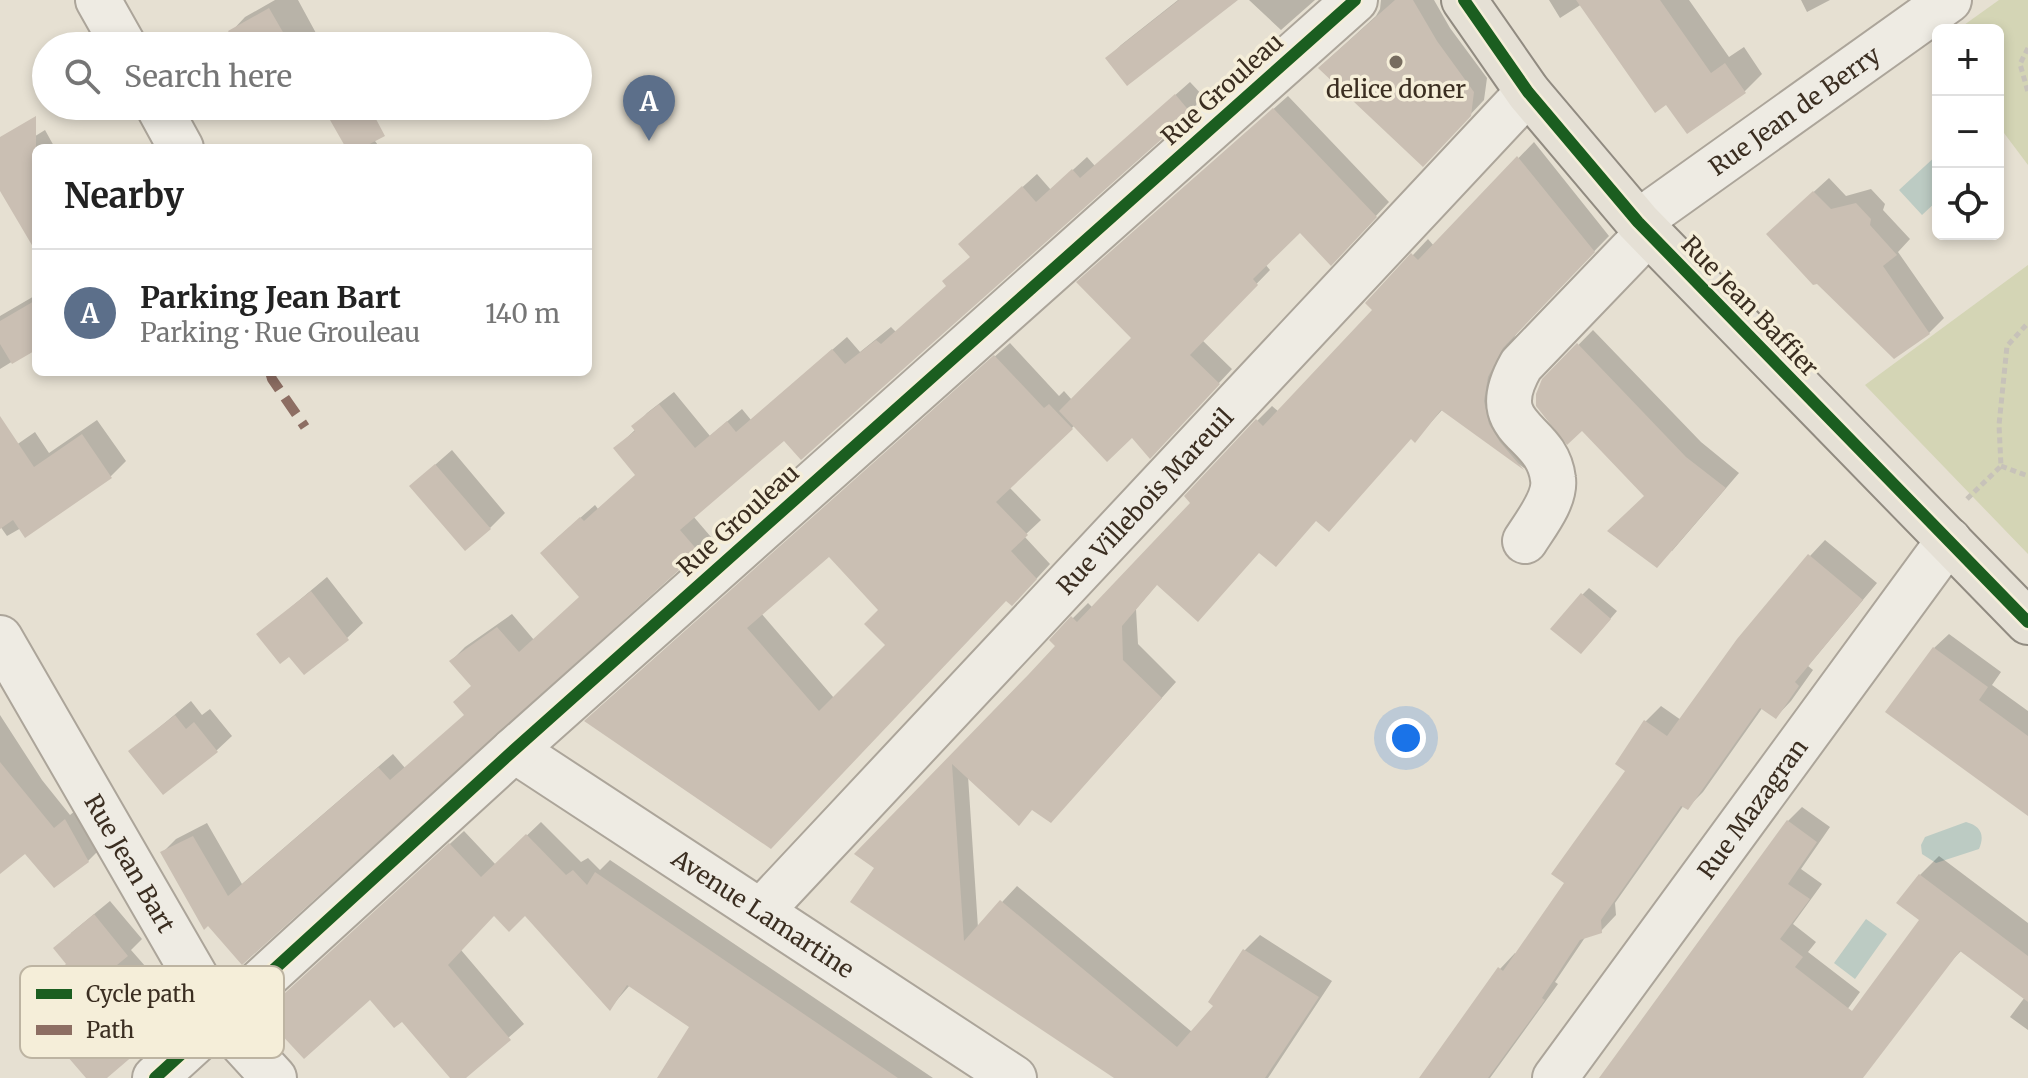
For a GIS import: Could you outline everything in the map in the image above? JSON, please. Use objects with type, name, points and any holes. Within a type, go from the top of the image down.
[{"type":"main road","name":"Rue Jean Baffier","points":[[1464,0],[1528,92],[1643,228],[2028,622]]},
{"type":"street","points":[[98,0],[116,32]]},
{"type":"street","name":"Rue Grouleau","points":[[278,966],[514,750],[1355,0]]},
{"type":"street","name":"Rue Jean de Berry","points":[[1525,541],[1548,501],[1554,482],[1548,461],[1514,420],[1507,401],[1510,385],[1521,365],[1643,228],[1949,0]]},
{"type":"street","name":"Rue Villebois Mareuil","points":[[762,910],[1528,92]]},
{"type":"street","points":[[166,120],[179,144]]},
{"type":"street","name":"Rue Mazagran","points":[[1555,1078],[1949,540]]},
{"type":"street","name":"Rue Jean Bart","points":[[0,638],[189,966]]},
{"type":"street","name":"Avenue Lamartine","points":[[514,750],[1014,1078]]},
{"type":"street","name":"Rue Grouleau","points":[[155,1078],[177,1058]]},
{"type":"street","name":"Rue Jean Bart","points":[[256,1058],[274,1078]]},
{"type":"path","points":[[2028,48],[2020,64],[2028,92]]},
{"type":"path","points":[[2028,323],[2007,346],[1999,425],[2001,466],[2028,476]]},
{"type":"green space","points":[[1999,0],[2028,0],[2028,165],[2004,133],[2004,24],[1965,24]]},
{"type":"green space","points":[[2028,265],[2028,554],[1865,385]]},
{"type":"shaded area","points":[[1932,160],[1932,206],[1922,215],[1899,190]]},
{"type":"shaded area","points":[[1966,822],[1980,832],[1982,839],[1979,849],[1936,863],[1922,854],[1921,845],[1925,837]]},
{"type":"shaded area","points":[[1866,919],[1887,934],[1855,979],[1834,963]]},
{"type":"building","points":[[1179,0],[1238,0],[1127,86],[1105,58]]},
{"type":"building","points":[[1395,0],[1413,0],[1437,41],[1474,92],[1471,116],[1423,167],[1318,68]]},
{"type":"building","points":[[1576,0],[1660,0],[1711,73],[1725,63],[1746,93],[1687,134],[1666,105],[1655,113]]},
{"type":"building","points":[[269,8],[283,32],[229,32]]},
{"type":"building","points":[[1175,94],[1191,113],[801,460],[784,441],[680,530],[699,552],[242,965],[208,926],[204,930],[160,852],[193,836],[228,896],[378,767],[390,780],[464,715],[453,702],[471,686],[449,661],[497,627],[519,652],[579,597],[540,553],[580,517],[584,521],[635,475],[613,448],[635,431],[631,426],[659,404],[695,448],[727,421],[736,432],[832,349],[845,364],[876,340],[881,344],[946,286],[942,281],[970,257],[958,244],[1022,186],[1036,202],[1072,169],[1080,178]]},
{"type":"building","points":[[1273,108],[1377,217],[1331,266],[1300,233],[1253,279],[1258,285],[1190,355],[1220,384],[1150,459],[1132,438],[1107,462],[1059,411],[1131,338],[1076,282]]},
{"type":"building","points":[[32,118],[36,120],[36,144],[32,144],[32,245],[0,191],[0,137]]},
{"type":"building","points":[[330,120],[376,120],[385,136],[370,144],[344,144]]},
{"type":"building","points":[[1517,156],[1595,252],[1503,348],[1488,377],[1484,401],[1489,424],[1524,470],[1441,410],[1415,443],[1411,439],[1329,532],[1316,521],[1276,567],[1259,553],[1198,622],[1157,585],[1122,626],[1123,660],[1162,698],[1051,823],[1032,810],[1019,826],[952,764],[964,941],[1000,900],[1177,1047],[1213,1006],[1208,1002],[1243,949],[1319,997],[1265,1078],[1114,1078],[850,902],[874,868],[854,854],[1055,646],[1049,640],[1071,616],[1077,622],[1190,503],[1184,496],[1256,419],[1263,426],[1372,310],[1365,303],[1411,253],[1418,260]]},
{"type":"building","points":[[1813,191],[1831,209],[1856,203],[1871,219],[1870,225],[1897,255],[1883,266],[1930,334],[1894,359],[1817,284],[1813,285],[1766,234]]},
{"type":"building","points":[[32,302],[32,352],[12,364],[0,344],[0,321]]},
{"type":"building","points":[[1577,343],[1686,457],[1726,488],[1657,568],[1607,531],[1644,496],[1582,431],[1567,445],[1536,406],[1536,394],[1542,379]]},
{"type":"building","points":[[994,355],[1044,408],[1049,404],[1073,429],[996,502],[1028,535],[1011,551],[1037,579],[1012,606],[1006,601],[771,849],[584,721]],"holes":[[[829,557],[878,610],[864,624],[885,645],[819,711],[747,628]]]},
{"type":"building","points":[[0,416],[34,467],[82,434],[112,478],[25,538],[13,520],[0,529]]},
{"type":"building","points":[[435,464],[491,529],[465,551],[409,486]]},
{"type":"building","points":[[1808,554],[1863,600],[1795,682],[1799,686],[1776,719],[1760,708],[1688,810],[1681,806],[1601,920],[1602,933],[1580,940],[1542,998],[1545,1000],[1488,1078],[1419,1078],[1498,967],[1503,971],[1564,883],[1551,874],[1625,771],[1615,764],[1644,720],[1667,736],[1737,639]]},
{"type":"building","points":[[311,591],[349,640],[304,675],[289,657],[280,664],[256,634]]},
{"type":"building","points":[[1581,593],[1611,619],[1581,654],[1550,629]]},
{"type":"building","points":[[1933,647],[1988,687],[1979,700],[2028,736],[2028,816],[1885,712]]},
{"type":"building","points":[[175,715],[186,729],[194,722],[218,752],[163,795],[128,751]]},
{"type":"building","points":[[0,762],[54,828],[65,819],[89,862],[54,888],[25,854],[0,874]]},
{"type":"building","points":[[1787,820],[1817,842],[1788,884],[1810,899],[1780,939],[1803,957],[1795,967],[1852,1011],[1919,920],[1896,903],[1919,874],[2028,956],[2028,1002],[1960,951],[1863,1078],[1599,1078]]},
{"type":"building","points":[[526,834],[566,875],[573,870],[587,885],[595,872],[898,1078],[657,1078],[689,1027],[627,985],[610,1011],[525,916],[509,932],[494,916],[448,965],[511,1040],[466,1078],[450,1078],[402,1022],[394,1028],[370,1000],[304,1059],[284,1038],[284,994],[449,843],[481,877]]},
{"type":"building","points":[[94,914],[128,956],[118,966],[64,966],[66,964],[53,948]]},
{"type":"building","points":[[69,1058],[130,1058],[107,1078],[86,1078]]},
{"type":"marked path","points":[[271,376],[305,427]]},
{"type":"cycle path","points":[[278,966],[514,750],[1355,0]]},
{"type":"cycle path","points":[[1464,0],[1528,92],[1638,222],[2028,622]]},
{"type":"cycle path","points":[[155,1078],[177,1058]]},
{"type":"place","name":"delice doner","points":[[1396,62]]},
{"type":"place","name":"Parking Jean Bart","points":[[649,141]]}]
